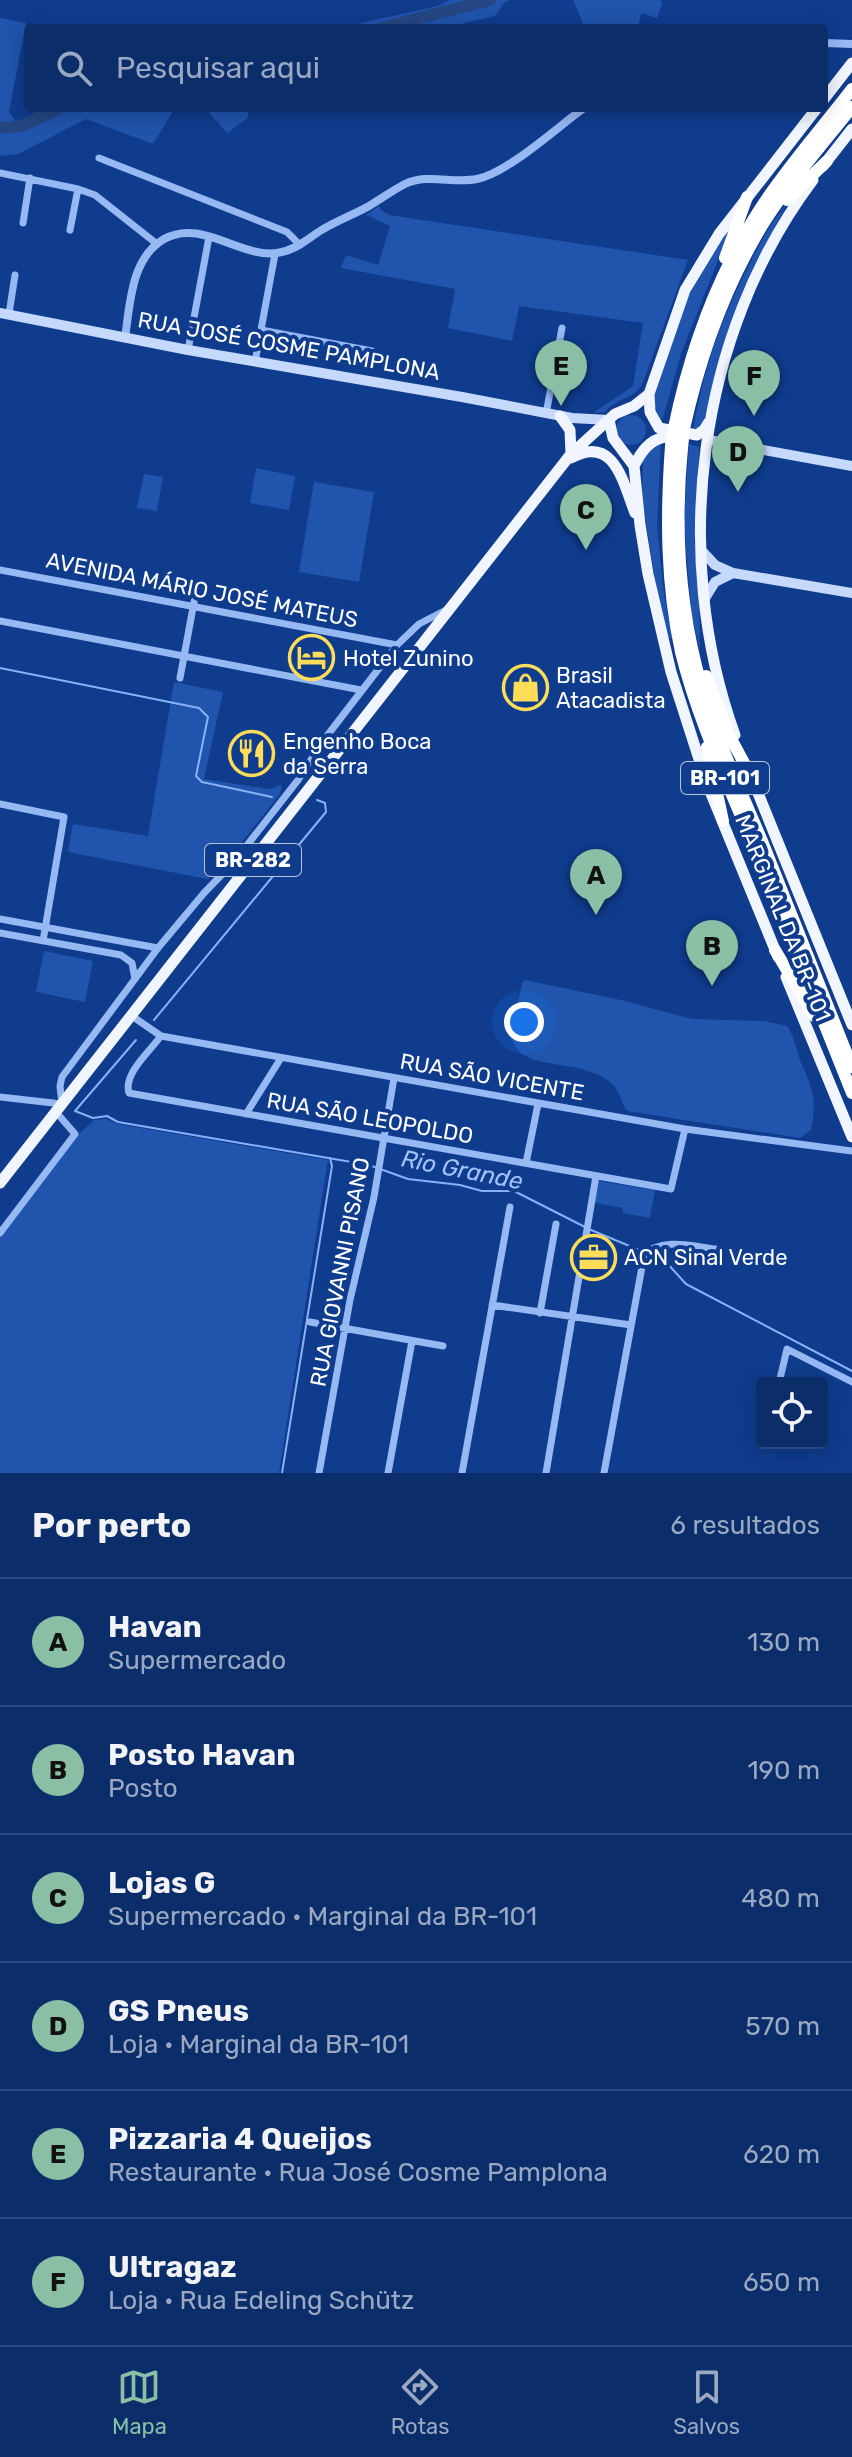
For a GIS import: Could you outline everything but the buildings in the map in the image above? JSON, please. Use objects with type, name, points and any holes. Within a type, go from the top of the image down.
[{"type":"highway","points":[[828,94],[852,63]]},
{"type":"highway","name":"BR-101","points":[[852,89],[776,186],[730,262],[695,344],[684,383],[667,512],[669,564],[681,649],[698,709],[852,1093]]},
{"type":"highway","name":"BR-101","points":[[852,107],[765,222],[731,282],[709,335],[675,438],[680,585],[689,637],[710,711],[852,1067]]},
{"type":"highway","points":[[710,421],[697,435],[659,428],[650,412],[649,394],[685,290],[707,251],[814,112]]},
{"type":"highway","name":"MARGINAL DA BR-101","points":[[852,129],[787,217],[753,281],[724,361],[710,421],[701,499],[704,600],[732,728],[852,1025]]},
{"type":"highway","points":[[765,222],[827,161]]},
{"type":"highway","points":[[695,344],[747,197]]},
{"type":"highway","name":"BR-282","points":[[0,1183],[569,457],[609,420],[649,394]]},
{"type":"highway","points":[[627,409],[640,412],[655,433],[700,445],[704,459]]},
{"type":"highway","points":[[566,417],[570,430],[569,457],[593,450],[610,458],[640,525]]},
{"type":"highway","points":[[609,420],[616,444]]},
{"type":"highway","points":[[595,432],[616,444],[634,466],[640,525]]},
{"type":"highway","points":[[634,466],[653,441],[675,438]]},
{"type":"highway","name":"MARGINAL DA BR-101","points":[[640,525],[663,644],[707,784],[852,1137]]},
{"type":"highway","points":[[689,637],[729,735],[750,774]]},
{"type":"highway","points":[[698,709],[723,821]]},
{"type":"highway","points":[[775,950],[836,1053]]},
{"type":"main road","name":"RUA JOSÉ COSME PAMPLONA","points":[[4,313],[188,350],[546,414],[609,420]]},
{"type":"main road","name":"RUA JOSÉ COSME PAMPLONA","points":[[566,417],[595,432]]},
{"type":"main road","points":[[708,440],[852,466]]},
{"type":"main road","points":[[701,550],[715,565],[733,573],[852,593]]},
{"type":"main road","points":[[704,600],[715,582],[733,573]]},
{"type":"street","points":[[828,43],[852,44]]},
{"type":"street","points":[[125,338],[135,279],[157,244],[167,237],[178,234],[209,237],[275,254],[300,245],[410,182],[427,178],[469,180],[494,173],[578,112]]},
{"type":"street","points":[[99,158],[287,232],[300,245]]},
{"type":"street","points":[[0,173],[95,195],[157,244]]},
{"type":"street","points":[[23,223],[30,178]]},
{"type":"street","points":[[70,230],[78,189]]},
{"type":"street","points":[[188,350],[209,237]]},
{"type":"street","points":[[255,362],[275,254]]},
{"type":"street","points":[[4,313],[15,275]]},
{"type":"street","points":[[546,414],[562,328]]},
{"type":"street","points":[[261,330],[372,351]]},
{"type":"street","name":"AVENIDA MÁRIO JOSÉ MATEUS","points":[[0,570],[397,645]]},
{"type":"street","points":[[180,678],[197,586]]},
{"type":"street","points":[[0,1233],[75,1134],[59,1108],[62,1077],[158,948],[243,851],[397,645],[419,624],[452,608]]},
{"type":"street","points":[[0,621],[361,690]]},
{"type":"street","points":[[0,804],[64,817],[43,941]]},
{"type":"street","points":[[0,919],[158,948]]},
{"type":"street","points":[[0,933],[121,955],[132,963],[135,979]]},
{"type":"street","name":"RUA SÃO VICENTE","points":[[132,1016],[161,1036],[685,1129],[852,1151]]},
{"type":"street","name":"RUA SÃO LEOPOLDO","points":[[161,1036],[130,1076],[127,1085],[129,1093],[671,1189],[685,1129]]},
{"type":"street","points":[[246,1114],[281,1058]]},
{"type":"street","name":"RUA GIOVANNI PISANO","points":[[319,1473],[345,1329],[378,1176],[394,1078]]},
{"type":"street","points":[[0,1097],[59,1108]]},
{"type":"street","points":[[526,1163],[538,1104]]},
{"type":"street","points":[[546,1473],[596,1176]]},
{"type":"street","points":[[462,1473],[510,1207]]},
{"type":"street","points":[[540,1313],[556,1224]]},
{"type":"street","points":[[604,1473],[646,1253],[658,1246],[674,1245],[715,1249]]},
{"type":"street","points":[[492,1305],[631,1325]]},
{"type":"street","points":[[310,1322],[443,1346]]},
{"type":"street","points":[[388,1473],[412,1341]]},
{"type":"street","points":[[780,1377],[787,1349],[852,1382]]},
{"type":"shaded area","points":[[450,0],[510,0],[495,16],[463,24],[356,24],[438,6]]},
{"type":"shaded area","points":[[573,0],[660,0],[662,4],[657,18],[641,13],[639,24],[583,24]]},
{"type":"shaded area","points":[[0,18],[26,23],[9,112],[15,121],[24,121],[36,112],[173,112],[153,144],[86,119],[18,154],[0,156]]},
{"type":"shaded area","points":[[209,112],[248,112],[248,118],[227,133]]},
{"type":"shaded area","points":[[786,205],[739,302],[702,427],[693,429],[708,364],[730,304],[762,240]]},
{"type":"shaded area","points":[[379,206],[389,215],[688,260],[642,385],[605,412],[593,413],[633,386],[643,323],[519,306],[512,341],[448,328],[455,289],[341,268],[346,255],[378,265],[390,226],[366,215]]},
{"type":"shaded area","points":[[732,225],[681,354],[662,421],[651,396],[684,303],[710,256]]},
{"type":"shaded area","points":[[631,415],[642,419],[646,430],[642,441],[631,445],[620,441],[616,430],[620,419]]},
{"type":"shaded area","points":[[661,441],[657,527],[672,638],[669,638],[659,603],[642,500],[643,456]]},
{"type":"shaded area","points":[[689,444],[699,447],[700,651],[691,611],[684,521]]},
{"type":"shaded area","points":[[256,468],[295,476],[289,510],[250,503]]},
{"type":"shaded area","points":[[144,474],[163,477],[157,511],[137,508]]},
{"type":"shaded area","points":[[314,482],[374,492],[359,582],[299,572]]},
{"type":"shaded area","points":[[174,682],[223,692],[204,779],[270,789],[281,785],[280,794],[231,856],[207,879],[68,852],[73,824],[148,836]]},
{"type":"shaded area","points":[[44,951],[93,961],[85,1002],[36,992]]},
{"type":"shaded area","points":[[525,980],[692,1019],[764,1021],[787,1026],[813,1095],[811,1130],[800,1138],[627,1111],[615,1087],[602,1077],[579,1068],[531,1059],[517,1049],[511,1039]]},
{"type":"shaded area","points":[[106,1119],[118,1124],[328,1160],[279,1473],[0,1473],[0,1237],[77,1136],[94,1120]]},
{"type":"shaded area","points":[[598,1181],[655,1190],[650,1218],[623,1213],[623,1208],[595,1203]]},
{"type":"waterway","points":[[397,24],[490,0]]},
{"type":"waterway","points":[[0,128],[22,126],[52,112]]},
{"type":"waterway","points":[[0,668],[199,708],[208,717],[196,776],[202,782],[272,797]]},
{"type":"waterway","points":[[154,1020],[326,812],[325,803],[317,800]]},
{"type":"waterway","name":"Rio Grande","points":[[136,1040],[75,1111],[93,1118],[107,1116],[118,1122],[369,1165],[408,1179],[460,1185],[482,1191],[514,1191],[585,1227]]},
{"type":"waterway","points":[[282,1473],[332,1166],[330,1158]]},
{"type":"waterway","name":"Rio Grande","points":[[591,1230],[644,1252]]},
{"type":"waterway","name":"Rio Grande","points":[[650,1255],[666,1262],[686,1284],[852,1371]]},
{"type":"place","name":"Pizzaria 4 Queijos","points":[[561,406]]},
{"type":"place","name":"Ultragaz","points":[[754,416]]},
{"type":"place","name":"GS Pneus","points":[[738,492]]},
{"type":"place","name":"Lojas G","points":[[586,550]]},
{"type":"place","name":"Hotel Zunino","points":[[312,658]]},
{"type":"place","name":"Brasil Atacadista","points":[[525,688]]},
{"type":"place","name":"Engenho Boca da Serra","points":[[252,754]]},
{"type":"place","name":"Havan","points":[[596,915]]},
{"type":"place","name":"Posto Havan","points":[[712,986]]},
{"type":"place","name":"ACN Sinal Verde","points":[[593,1257]]}]
